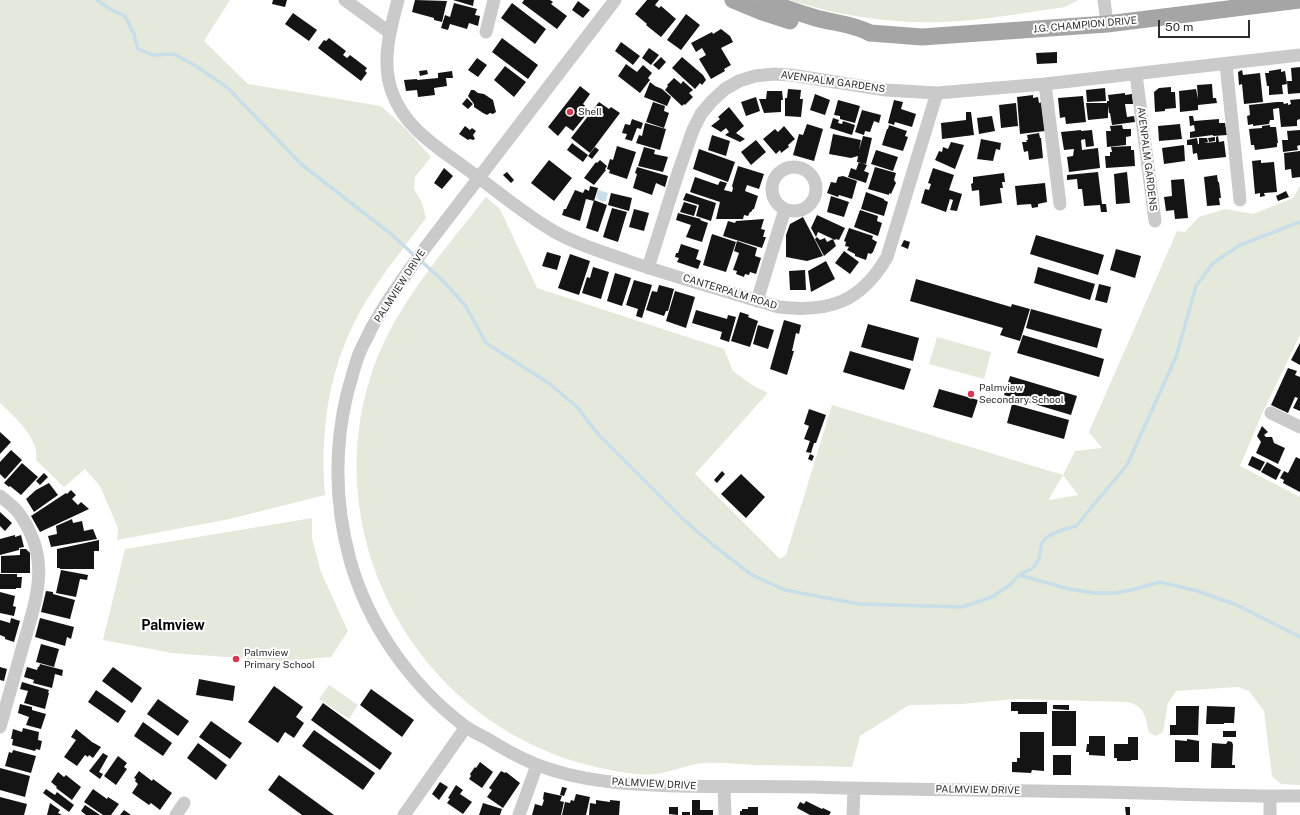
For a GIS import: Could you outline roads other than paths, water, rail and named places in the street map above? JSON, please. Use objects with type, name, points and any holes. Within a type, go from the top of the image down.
[{"type":"main road","name":"J.G. CHAMPION DRIVE","points":[[733,0],[762,12],[799,24],[832,31],[864,35],[870,33],[922,37],[1107,24],[1300,0]]},
{"type":"main road","name":"J.G. CHAMPION DRIVE","points":[[765,0],[788,10],[863,29],[870,33]]},
{"type":"street","points":[[345,0],[389,32]]},
{"type":"street","name":"CANTERPALM ROAD","points":[[398,0],[389,32],[387,73],[391,91],[398,107],[405,118],[416,130],[534,219],[554,232],[584,246],[648,268],[779,307],[794,309],[816,308],[833,305],[849,298],[864,288],[878,272],[887,257],[937,93]]},
{"type":"street","points":[[486,32],[494,0]]},
{"type":"street","name":"PALMVIEW DRIVE","points":[[615,0],[401,281],[382,309],[359,353],[351,378],[342,418],[337,464],[339,504],[344,539],[365,604],[380,632],[398,658],[420,684],[448,713],[466,727],[517,756],[537,765],[577,776],[605,781],[642,785],[724,787],[807,787],[1300,796]]},
{"type":"street","points":[[1104,0],[1107,24]]},
{"type":"street","name":"AVENPALM GARDENS","points":[[648,268],[693,130],[701,114],[712,101],[725,89],[738,81],[755,76],[774,74],[791,75],[886,90],[937,93],[1045,84],[1300,55]]},
{"type":"street","points":[[1226,64],[1240,200]]},
{"type":"street","name":"AVENPALM GARDENS","points":[[1136,74],[1155,222]]},
{"type":"street","points":[[1045,84],[1060,204]]},
{"type":"street","points":[[757,301],[785,209]]},
{"type":"street","points":[[1271,413],[1300,427]]},
{"type":"street","points":[[0,496],[17,511],[26,525],[33,540],[40,570],[36,599],[0,727]]},
{"type":"street","points":[[404,815],[466,727]]},
{"type":"street","points":[[519,815],[537,765]]},
{"type":"street","points":[[724,787],[725,815]]},
{"type":"street","points":[[853,815],[854,789]]},
{"type":"street","points":[[1270,796],[1270,815]]},
{"type":"street","points":[[176,815],[184,803]]},
{"type":"water","points":[[598,190],[608,193],[606,201],[603,202],[596,198]]},
{"type":"waterway","points":[[97,0],[110,9],[125,16],[134,34],[138,49],[153,55],[174,54],[196,66],[228,88],[301,164],[391,234],[415,256]]},
{"type":"waterway","points":[[420,260],[441,279],[465,305],[486,343],[550,384],[577,407],[598,434],[683,519],[713,545],[752,575],[785,590],[859,604],[962,607],[992,597],[1011,584],[1019,575],[1033,568],[1039,559],[1042,543],[1047,537],[1059,531],[1076,526],[1127,465],[1176,357],[1196,286],[1213,263],[1240,245],[1300,222]]},
{"type":"waterway","points":[[1019,575],[1069,589],[1095,593],[1116,593],[1160,582],[1197,591],[1237,605],[1300,637]]},
{"type":"place","name":"Shell","points":[[570,112]]},
{"type":"place","name":"Palmview Secondary School","points":[[971,394]]},
{"type":"place","name":"Palmview Primary School","points":[[236,659]]},
{"type":"district","name":"Palmview","points":[[173,626]]}]
